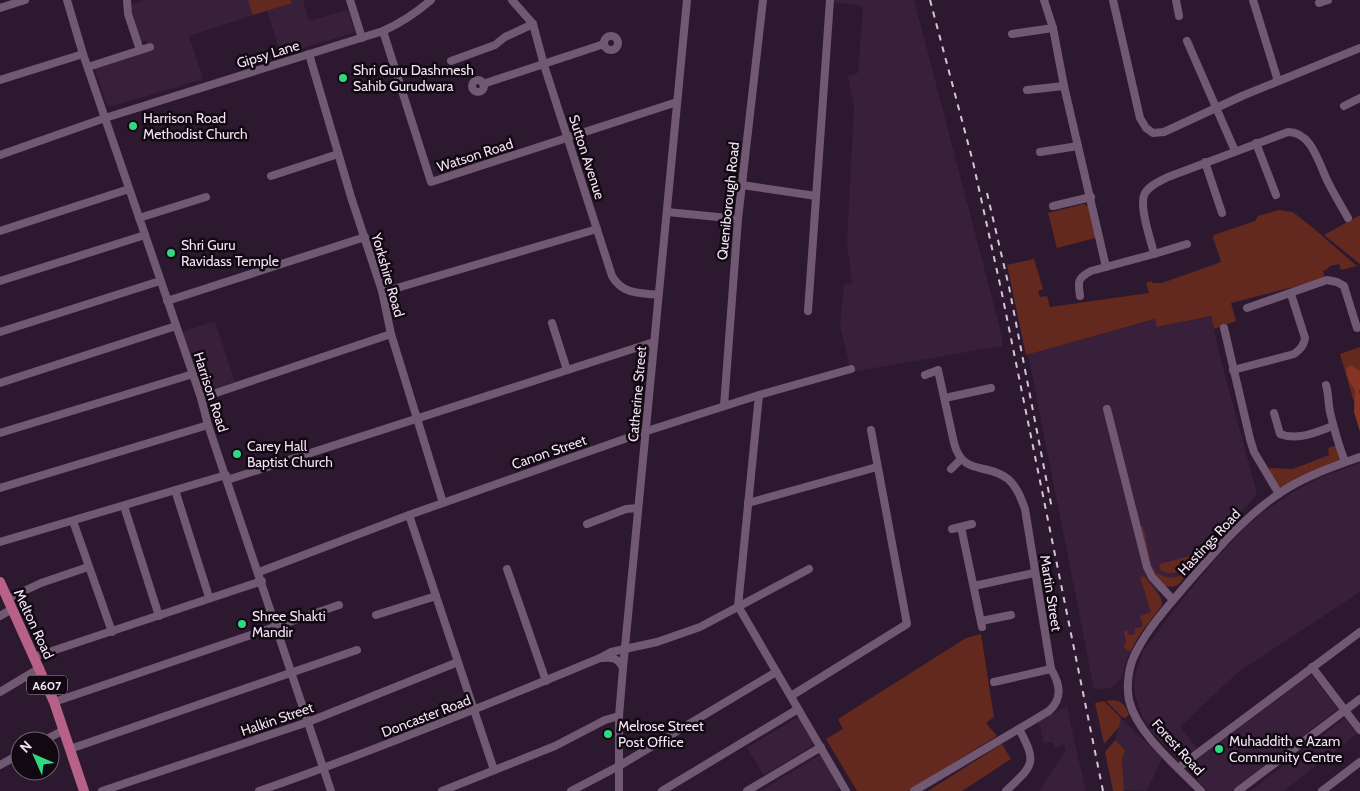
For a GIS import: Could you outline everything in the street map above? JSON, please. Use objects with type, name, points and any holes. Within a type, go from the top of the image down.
[{"type":"main road","name":"Melton Road","points":[[0,582],[54,702],[84,791]]},
{"type":"street","points":[[0,8],[25,0]]},
{"type":"street","name":"Harrison Road","points":[[67,0],[83,54],[193,374],[208,424],[332,791]]},
{"type":"street","points":[[127,0],[128,14],[140,50]]},
{"type":"street","points":[[350,0],[362,38]]},
{"type":"street","name":"Gipsy Lane","points":[[0,155],[105,118],[383,32],[414,15],[431,0]]},
{"type":"street","name":"Sutton Avenue","points":[[512,0],[534,24],[544,65],[616,282],[627,291],[658,294]]},
{"type":"street","name":"Catherine Street","points":[[619,791],[619,716],[624,650],[687,0]]},
{"type":"street","name":"Queniborough Road","points":[[724,406],[738,219],[763,0]]},
{"type":"street","points":[[808,311],[830,0]]},
{"type":"street","points":[[1044,0],[1053,28],[1064,86],[1106,267]]},
{"type":"street","points":[[1113,0],[1142,124],[1150,133],[1156,134],[1242,96],[1360,48]]},
{"type":"street","points":[[1176,0],[1179,16]]},
{"type":"street","points":[[1253,0],[1278,81]]},
{"type":"street","points":[[1319,3],[1328,0]]},
{"type":"street","points":[[451,61],[495,45],[505,37],[534,24]]},
{"type":"street","points":[[1012,34],[1053,28]]},
{"type":"street","name":"Watson Road","points":[[383,32],[431,182],[677,102]]},
{"type":"street","points":[[1188,41],[1235,151]]},
{"type":"street","points":[[483,84],[604,44]]},
{"type":"street","points":[[88,67],[150,47]]},
{"type":"street","points":[[0,80],[83,54]]},
{"type":"street","name":"Yorkshire Road","points":[[309,54],[338,154],[382,291],[391,334],[443,503]]},
{"type":"street","points":[[1027,90],[1064,86]]},
{"type":"street","points":[[1344,106],[1360,98]]},
{"type":"street","points":[[1154,254],[1142,206],[1145,193],[1153,184],[1168,176],[1288,132],[1294,132],[1309,144],[1328,184],[1348,218]]},
{"type":"street","points":[[1256,143],[1276,195]]},
{"type":"street","points":[[1040,152],[1078,146]]},
{"type":"street","points":[[271,176],[338,154]]},
{"type":"street","points":[[1205,162],[1222,213]]},
{"type":"street","points":[[742,185],[816,196]]},
{"type":"street","points":[[0,231],[130,189]]},
{"type":"street","points":[[139,218],[206,197]]},
{"type":"street","points":[[1053,206],[1091,197]]},
{"type":"street","points":[[667,212],[738,219]]},
{"type":"street","points":[[382,291],[597,229]]},
{"type":"street","points":[[0,281],[145,235]]},
{"type":"street","points":[[167,301],[365,238]]},
{"type":"street","points":[[1080,296],[1078,282],[1082,276],[1091,271],[1187,244]]},
{"type":"street","points":[[1247,308],[1327,280],[1344,286],[1357,328]]},
{"type":"street","points":[[0,332],[160,281]]},
{"type":"street","points":[[1233,370],[1294,354],[1300,350],[1305,338],[1291,294]]},
{"type":"street","points":[[1351,308],[1360,306]]},
{"type":"street","points":[[552,322],[567,370]]},
{"type":"street","points":[[0,383],[176,326]]},
{"type":"street","points":[[1224,328],[1254,452],[1279,494]]},
{"type":"street","points":[[201,398],[391,334]]},
{"type":"street","points":[[0,542],[226,477],[654,342]]},
{"type":"street","name":"Canon Street","points":[[259,572],[409,515],[646,431],[759,395],[851,369]]},
{"type":"street","points":[[925,375],[938,370],[957,452],[961,459],[951,469]]},
{"type":"street","points":[[0,433],[193,374]]},
{"type":"street","points":[[1326,385],[1330,397],[1329,408],[1333,426],[1344,462]]},
{"type":"street","points":[[945,398],[991,388]]},
{"type":"street","points":[[759,395],[738,606],[821,747],[842,790]]},
{"type":"street","points":[[1107,409],[1147,567],[1152,577],[1173,600]]},
{"type":"street","points":[[1274,413],[1280,434],[1289,438],[1303,436],[1333,426]]},
{"type":"street","points":[[0,488],[208,424]]},
{"type":"street","points":[[791,696],[907,624],[871,430]]},
{"type":"street","name":"Hastings Road","points":[[1128,692],[1131,666],[1135,653],[1153,625],[1234,529],[1279,494],[1299,482],[1360,457]]},
{"type":"street","name":"Martin Street","points":[[914,791],[1049,711],[1057,704],[1058,680],[1051,669],[1025,509],[1017,490],[1001,475],[996,472],[976,468],[961,459]]},
{"type":"street","points":[[748,503],[877,466]]},
{"type":"street","points":[[176,490],[209,597]]},
{"type":"street","points":[[124,506],[159,616]]},
{"type":"street","points":[[587,524],[626,509],[638,508]]},
{"type":"street","points":[[409,515],[494,770]]},
{"type":"street","points":[[74,521],[88,567],[112,632]]},
{"type":"street","points":[[952,529],[972,524]]},
{"type":"street","points":[[961,527],[982,624],[1011,615]]},
{"type":"street","points":[[7,598],[41,583],[88,567]]},
{"type":"street","points":[[507,569],[546,681]]},
{"type":"street","name":"Doncaster Road","points":[[259,791],[475,711],[611,652],[675,637],[700,627],[809,569]]},
{"type":"street","points":[[974,586],[1034,573]]},
{"type":"street","points":[[34,657],[159,616],[209,597],[262,581]]},
{"type":"street","points":[[376,615],[436,596]]},
{"type":"street","points":[[54,702],[339,604]]},
{"type":"street","points":[[0,616],[12,609]]},
{"type":"street","points":[[1178,768],[1360,632]]},
{"type":"street","points":[[70,749],[357,650]]},
{"type":"street","points":[[600,658],[614,658],[619,661],[623,668]]},
{"type":"street","name":"Halkin Street","points":[[102,791],[308,722],[458,662]]},
{"type":"street","points":[[1312,667],[1360,730]]},
{"type":"street","points":[[0,692],[40,668]]},
{"type":"street","points":[[994,682],[1051,669]]},
{"type":"street","points":[[571,791],[619,766],[776,672]]},
{"type":"street","name":"Forest Road","points":[[1128,692],[1132,708],[1144,731],[1201,791]]},
{"type":"street","points":[[1238,791],[1360,699]]},
{"type":"street","points":[[662,791],[798,709]]},
{"type":"street","points":[[442,791],[555,746],[605,720],[619,716]]},
{"type":"street","points":[[1006,791],[1025,773],[1031,762],[1030,749],[1019,729]]},
{"type":"street","points":[[60,732],[64,730]]},
{"type":"street","points":[[747,791],[821,747]]},
{"type":"street","points":[[1322,791],[1360,762]]},
{"type":"shaded area","points":[[146,0],[303,0],[309,21],[348,10],[354,30],[353,33],[281,55],[267,11],[189,36],[203,79],[110,107],[109,105],[107,106],[94,67],[149,49],[147,41],[139,39],[128,6]]},
{"type":"shaded area","points":[[248,0],[291,0],[292,3],[253,15]]},
{"type":"shaded area","points":[[833,0],[914,0],[1002,336],[1002,346],[851,372],[840,325],[844,285],[852,283],[847,242],[854,106],[848,76],[858,73],[863,6],[833,2]]},
{"type":"shaded area","points":[[1084,204],[1092,208],[1099,237],[1057,248],[1048,213]]},
{"type":"shaded area","points":[[1279,210],[1293,212],[1357,266],[1341,270],[1339,264],[1330,266],[1323,271],[1325,279],[1231,303],[1236,321],[1214,329],[1211,316],[1157,327],[1155,319],[1026,355],[1007,265],[1034,259],[1043,289],[1038,291],[1040,297],[1047,296],[1050,307],[1149,293],[1146,283],[1152,281],[1153,283],[1162,283],[1221,262],[1213,238],[1214,235],[1255,221],[1258,216]]},
{"type":"shaded area","points":[[1360,215],[1360,264],[1324,235]]},
{"type":"shaded area","points":[[1211,316],[1219,353],[1257,494],[1178,585],[1172,587],[1165,586],[1158,594],[1162,605],[1140,634],[1130,652],[1119,681],[1110,688],[1094,689],[1028,354],[1156,319],[1158,327]]},
{"type":"shaded area","points":[[215,321],[235,382],[204,392],[182,332]]},
{"type":"shaded area","points":[[1360,347],[1360,423],[1340,354]]},
{"type":"shaded area","points":[[1350,365],[1360,371],[1360,390],[1358,390],[1360,394],[1360,432],[1354,412],[1355,390],[1346,372]]},
{"type":"shaded area","points":[[1337,445],[1345,462],[1279,494],[1265,470],[1271,468],[1293,469],[1329,455],[1328,448]]},
{"type":"shaded area","points":[[1360,463],[1360,592],[1237,673],[1180,727],[1197,748],[1180,761],[1152,732],[1143,718],[1138,704],[1134,690],[1135,675],[1143,651],[1219,555],[1263,512],[1321,477]]},
{"type":"shaded area","points":[[1143,526],[1152,564],[1158,573],[1165,577],[1181,576],[1197,562],[1178,585],[1172,587],[1166,586],[1160,580],[1152,566],[1141,527]]},
{"type":"shaded area","points":[[1209,538],[1211,545],[1197,562],[1209,545]]},
{"type":"shaded area","points":[[1194,555],[1189,564],[1181,570],[1171,573],[1161,571],[1159,564]]},
{"type":"shaded area","points":[[1144,576],[1161,598],[1162,605],[1140,634],[1130,652],[1123,647],[1126,642],[1124,631],[1127,631],[1129,635],[1135,634],[1134,629],[1143,626],[1140,616],[1151,612],[1140,577]]},
{"type":"shaded area","points":[[981,634],[994,717],[986,723],[997,736],[908,791],[857,791],[826,739],[843,729],[838,719],[966,638]]},
{"type":"shaded area","points":[[1311,674],[1338,709],[1231,791],[1208,791],[1186,768]]},
{"type":"shaded area","points":[[1104,701],[1121,718],[1119,727],[1104,744],[1095,703]]},
{"type":"shaded area","points":[[1106,701],[1119,701],[1125,706],[1129,714],[1126,718],[1122,717]]},
{"type":"shaded area","points":[[1067,706],[1086,791],[1039,791],[1066,750],[1064,745],[1054,748],[1053,742],[1044,743],[1040,732],[1042,731],[1037,723]]},
{"type":"shaded area","points":[[796,718],[801,719],[814,742],[812,746],[764,775],[747,748]]},
{"type":"shaded area","points":[[1121,718],[1162,758],[1147,791],[1123,790],[1122,760],[1125,750],[1115,740]]},
{"type":"shaded area","points":[[1345,718],[1357,734],[1284,791],[1250,791]]},
{"type":"shaded area","points":[[1115,740],[1125,750],[1122,760],[1124,791],[1113,791],[1105,752]]},
{"type":"shaded area","points":[[1002,744],[1011,759],[962,791],[928,791]]},
{"type":"shaded area","points":[[821,754],[841,787],[834,791],[760,791]]},
{"type":"railway","points":[[930,0],[973,162],[1001,289],[1103,791]]},
{"type":"railway","points":[[987,193],[1009,287],[1052,509]]},
{"type":"place","name":"Shri Guru Dashmesh Sahib Gurudwara","points":[[343,78]]},
{"type":"place","name":"Harrison Road Methodist Church","points":[[133,126]]},
{"type":"place","name":"Shri Guru Ravidass Temple","points":[[171,253]]},
{"type":"place","name":"Carey Hall Baptist Church","points":[[237,454]]},
{"type":"place","name":"Shree Shakti Mandir","points":[[242,624]]},
{"type":"place","name":"Melrose Street Post Office","points":[[608,734]]},
{"type":"place","name":"Muhaddith e Azam Community Centre","points":[[1219,749]]}]
